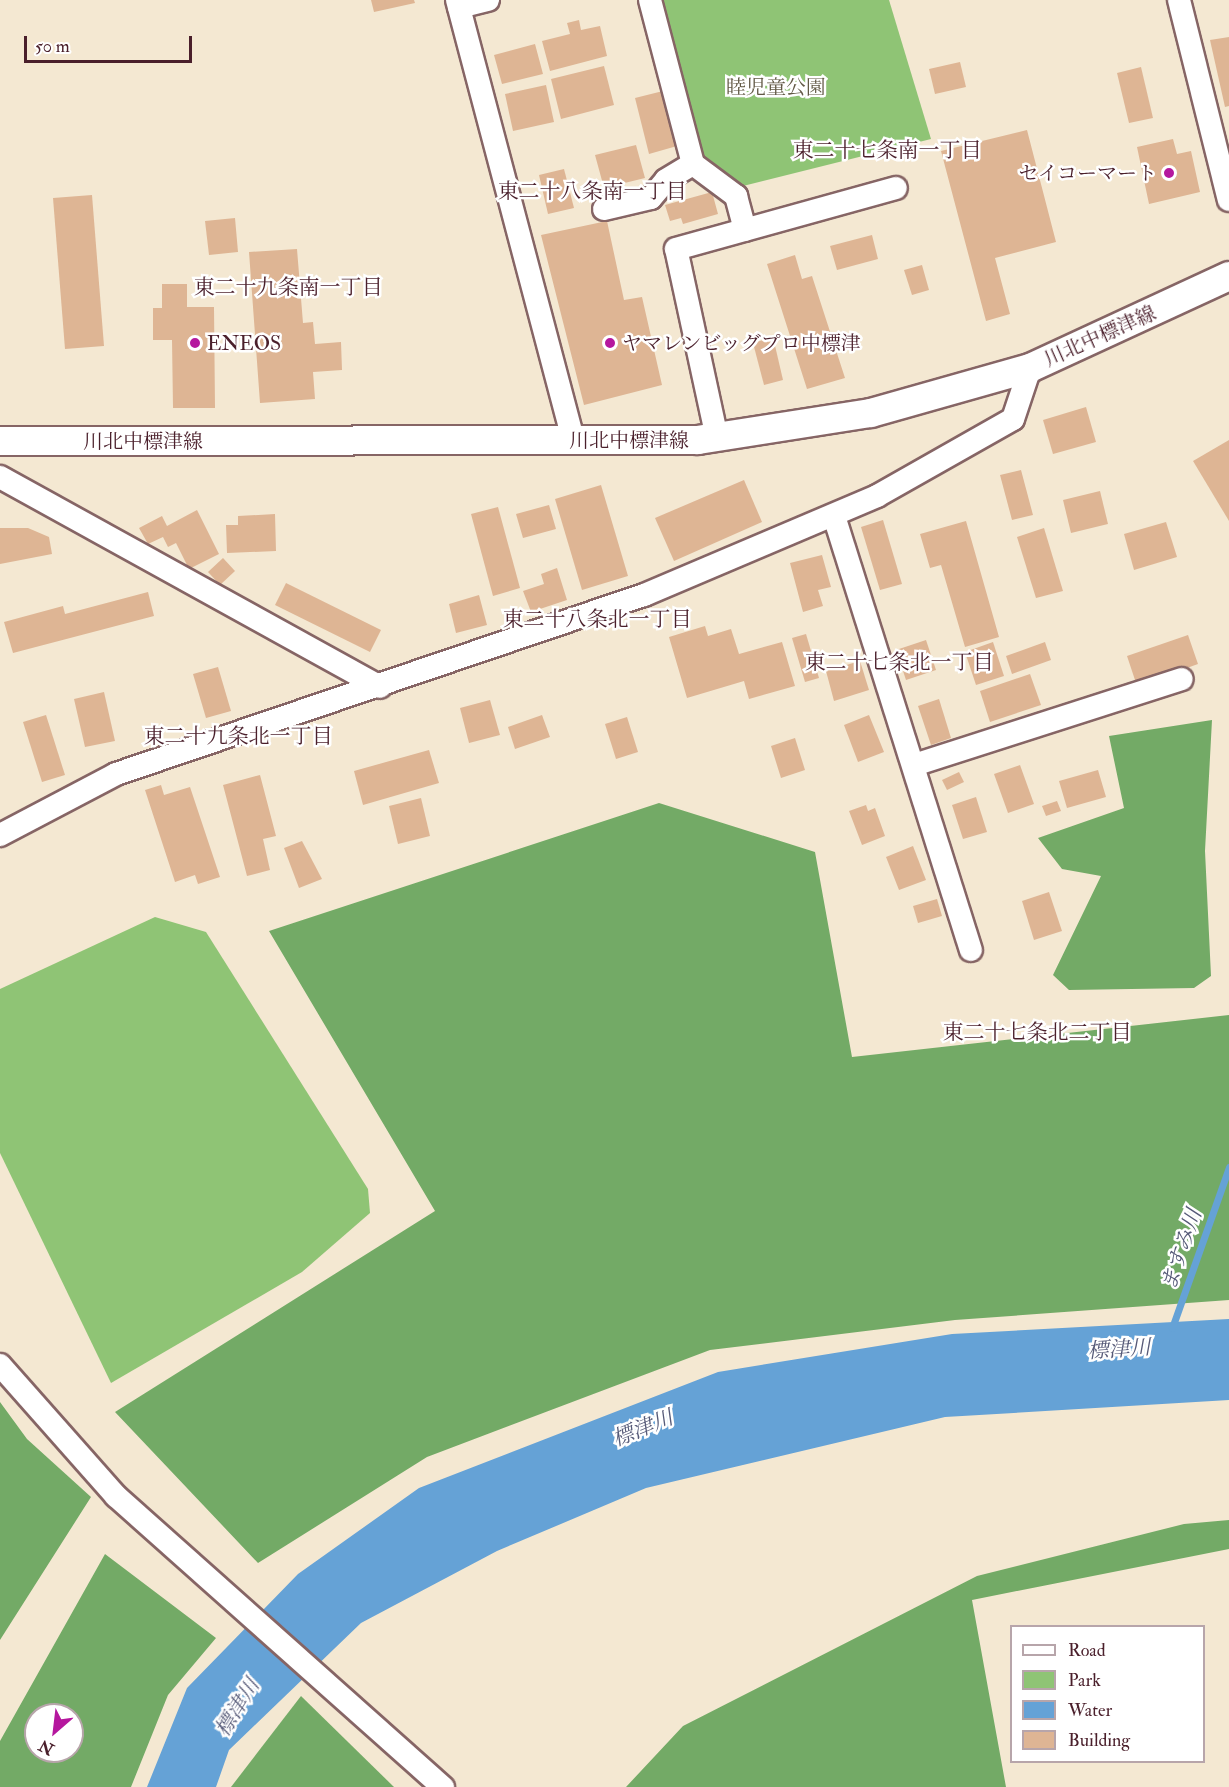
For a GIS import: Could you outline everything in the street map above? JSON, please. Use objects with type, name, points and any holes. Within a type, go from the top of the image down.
[{"type":"main road","name":"川北中標津線","points":[[0,441],[717,438],[871,413],[1030,368],[1229,276]]},
{"type":"street","points":[[488,0],[458,4],[573,440]]},
{"type":"street","points":[[650,0],[693,164],[736,196],[745,230]]},
{"type":"street","points":[[1179,0],[1229,200]]},
{"type":"street","points":[[604,209],[651,198],[666,180],[693,164]]},
{"type":"street","points":[[717,438],[676,249],[897,188]]},
{"type":"street","points":[[0,835],[116,774],[380,687],[644,595],[834,516],[1013,419],[1030,368]]},
{"type":"street","points":[[0,477],[380,687]]},
{"type":"street","points":[[834,516],[971,950]]},
{"type":"street","points":[[914,765],[1182,679]]},
{"type":"street","points":[[0,1365],[116,1496],[443,1787]]},
{"type":"green space","name":"睦児童公園","points":[[660,0],[889,0],[931,139],[739,187],[703,160]]},
{"type":"green space","points":[[1212,720],[1205,851],[1211,976],[1194,988],[1069,990],[1053,975],[1101,876],[1062,869],[1038,838],[1124,808],[1109,736]]},
{"type":"green space","points":[[659,803],[815,852],[852,1057],[1229,1015],[1229,1300],[955,1320],[710,1350],[427,1457],[258,1563],[115,1412],[435,1211],[269,931]]},
{"type":"green space","points":[[155,917],[206,932],[368,1189],[370,1213],[302,1272],[111,1383],[0,1153],[0,989]]},
{"type":"green space","points":[[0,1402],[27,1439],[91,1497],[0,1640]]},
{"type":"green space","points":[[1229,1520],[1229,1549],[972,1600],[1006,1787],[626,1787],[683,1726],[977,1576],[1184,1524]]},
{"type":"green space","points":[[105,1554],[216,1638],[168,1695],[131,1787],[0,1787],[0,1741]]},
{"type":"green space","points":[[301,1696],[394,1787],[231,1787]]},
{"type":"water","name":"標津川","points":[[1229,1319],[1229,1400],[945,1417],[646,1488],[497,1551],[361,1623],[229,1750],[216,1787],[147,1787],[187,1688],[298,1574],[419,1488],[718,1372],[952,1334]]},
{"type":"building","points":[[371,0],[414,0],[415,3],[374,12]]},
{"type":"building","points":[[579,20],[581,30],[600,26],[607,56],[550,71],[542,41],[570,34],[567,23]]},
{"type":"building","points":[[1229,37],[1229,106],[1225,107],[1210,40]]},
{"type":"building","points":[[535,44],[543,74],[502,84],[494,55]]},
{"type":"building","points":[[960,62],[966,87],[935,94],[929,69]]},
{"type":"building","points":[[604,66],[614,105],[561,119],[551,79]]},
{"type":"building","points":[[1141,67],[1153,118],[1129,123],[1117,73]]},
{"type":"building","points":[[546,85],[554,122],[513,131],[505,94]]},
{"type":"building","points":[[663,91],[677,146],[649,154],[635,98]]},
{"type":"building","points":[[1027,130],[1056,242],[995,258],[1010,314],[986,321],[941,151]]},
{"type":"building","name":"セイコーマート","points":[[1173,139],[1177,154],[1191,151],[1200,192],[1149,204],[1137,147]]},
{"type":"building","points":[[636,145],[645,178],[604,188],[595,155]]},
{"type":"building","points":[[564,169],[574,208],[548,214],[539,175]]},
{"type":"building","points":[[712,192],[718,214],[683,224],[681,218],[670,221],[665,205]]},
{"type":"building","points":[[92,195],[104,346],[65,349],[53,198]]},
{"type":"building","points":[[235,218],[238,252],[209,255],[205,221]]},
{"type":"building","name":"ヤマレンビッグプロ中標津","points":[[607,221],[624,300],[642,297],[662,385],[584,405],[541,235]]},
{"type":"building","points":[[872,235],[878,259],[837,270],[830,246]]},
{"type":"building","points":[[297,249],[303,323],[313,322],[315,344],[341,342],[342,370],[313,372],[315,399],[260,403],[249,252]]},
{"type":"building","points":[[795,255],[802,279],[812,276],[845,378],[807,389],[767,264]]},
{"type":"building","points":[[922,265],[929,290],[912,295],[904,270]]},
{"type":"building","points":[[162,284],[187,284],[187,307],[214,307],[215,408],[173,408],[172,340],[153,340],[153,308],[162,308]]},
{"type":"building","points":[[773,337],[783,380],[764,385],[753,343]]},
{"type":"building","points":[[1086,407],[1096,442],[1053,454],[1043,420]]},
{"type":"building","points":[[1229,440],[1229,521],[1193,461]]},
{"type":"building","points":[[1021,470],[1033,515],[1012,520],[1000,475]]},
{"type":"building","points":[[744,480],[762,522],[674,561],[655,518]]},
{"type":"building","points":[[601,485],[628,576],[582,590],[555,499]]},
{"type":"building","points":[[1100,491],[1108,524],[1071,533],[1063,500]]},
{"type":"building","points":[[549,505],[556,529],[523,538],[516,514]]},
{"type":"building","points":[[498,507],[520,588],[493,596],[471,514]]},
{"type":"building","points":[[197,510],[219,554],[189,569],[176,543],[168,547],[163,537],[148,544],[139,528],[162,516],[167,526]]},
{"type":"building","points":[[275,514],[276,551],[227,553],[226,525],[238,525],[238,516]]},
{"type":"building","points":[[883,520],[902,584],[880,590],[861,527]]},
{"type":"building","points":[[966,521],[999,637],[965,647],[941,565],[930,568],[920,534]]},
{"type":"building","points":[[1166,522],[1177,557],[1134,570],[1124,534]]},
{"type":"building","points":[[0,528],[28,528],[49,537],[52,554],[0,564]]},
{"type":"building","points":[[1044,528],[1063,591],[1036,598],[1017,537]]},
{"type":"building","points":[[822,555],[831,587],[818,590],[823,606],[803,612],[790,563]]},
{"type":"building","points":[[223,558],[235,571],[220,585],[208,572]]},
{"type":"building","points":[[557,568],[567,600],[531,612],[523,591],[544,584],[541,574]]},
{"type":"building","points":[[286,583],[381,630],[370,652],[275,605]]},
{"type":"building","points":[[148,592],[154,616],[13,653],[4,622],[63,606],[65,614]]},
{"type":"building","points":[[479,595],[487,625],[456,633],[449,604]]},
{"type":"building","points":[[705,626],[708,636],[731,629],[739,654],[782,642],[795,686],[749,699],[744,681],[687,698],[669,637]]},
{"type":"building","points":[[806,634],[819,678],[805,682],[792,638]]},
{"type":"building","points":[[1188,635],[1198,664],[1137,686],[1127,656]]},
{"type":"building","points":[[926,640],[936,670],[906,680],[896,650]]},
{"type":"building","points":[[993,642],[1004,676],[976,685],[965,652]]},
{"type":"building","points":[[1045,642],[1051,660],[1012,674],[1006,656]]},
{"type":"building","points":[[860,661],[869,690],[834,701],[826,671]]},
{"type":"building","points":[[218,667],[231,711],[206,718],[193,674]]},
{"type":"building","points":[[1030,674],[1041,705],[990,722],[980,691]]},
{"type":"building","points":[[104,692],[115,741],[85,747],[74,699]]},
{"type":"building","points":[[939,699],[951,738],[931,745],[918,706]]},
{"type":"building","points":[[490,700],[500,735],[469,743],[460,708]]},
{"type":"building","points":[[46,715],[65,775],[42,782],[23,722]]},
{"type":"building","points":[[542,715],[550,737],[515,749],[508,727]]},
{"type":"building","points":[[869,715],[884,752],[858,762],[844,725]]},
{"type":"building","points":[[627,717],[638,752],[616,759],[605,724]]},
{"type":"building","points":[[795,738],[805,770],[781,778],[771,746]]},
{"type":"building","points":[[429,750],[439,783],[363,805],[354,771]]},
{"type":"building","points":[[1020,765],[1034,804],[1008,813],[994,774]]},
{"type":"building","points":[[1098,770],[1106,797],[1067,808],[1059,781]]},
{"type":"building","points":[[959,772],[964,782],[947,790],[942,780]]},
{"type":"building","points":[[260,775],[276,836],[263,839],[270,870],[247,876],[223,785]]},
{"type":"building","points":[[161,785],[164,795],[190,787],[220,877],[198,884],[195,875],[175,882],[145,790]]},
{"type":"building","points":[[976,797],[987,832],[963,839],[952,805]]},
{"type":"building","points":[[421,798],[430,836],[398,844],[389,806]]},
{"type":"building","points":[[1057,801],[1061,811],[1046,816],[1042,806]]},
{"type":"building","points":[[866,805],[868,811],[875,808],[885,836],[862,845],[849,811]]},
{"type":"building","points":[[302,841],[322,879],[299,888],[284,848]]},
{"type":"building","points":[[913,846],[926,880],[899,890],[886,857]]},
{"type":"building","points":[[1049,892],[1062,931],[1034,940],[1022,901]]},
{"type":"building","points":[[937,899],[942,916],[918,923],[913,906]]},
{"type":"waterway","name":"ますみ川","points":[[1172,1328],[1229,1167]]},
{"type":"place","name":"セイコーマート","points":[[1169,173]]},
{"type":"place","name":"ENEOS","points":[[195,343]]},
{"type":"place","name":"ヤマレンビッグプロ中標津","points":[[610,343]]},
{"type":"district","name":"東二十七条南一丁目","points":[[887,151]]},
{"type":"district","name":"東二十八条南一丁目","points":[[592,192]]},
{"type":"district","name":"東二十九条南一丁目","points":[[288,288]]},
{"type":"district","name":"東二十八条北一丁目","points":[[597,620]]},
{"type":"district","name":"東二十七条北一丁目","points":[[899,663]]},
{"type":"district","name":"東二十九条北一丁目","points":[[238,737]]},
{"type":"district","name":"東二十七条北二丁目","points":[[1037,1033]]}]
